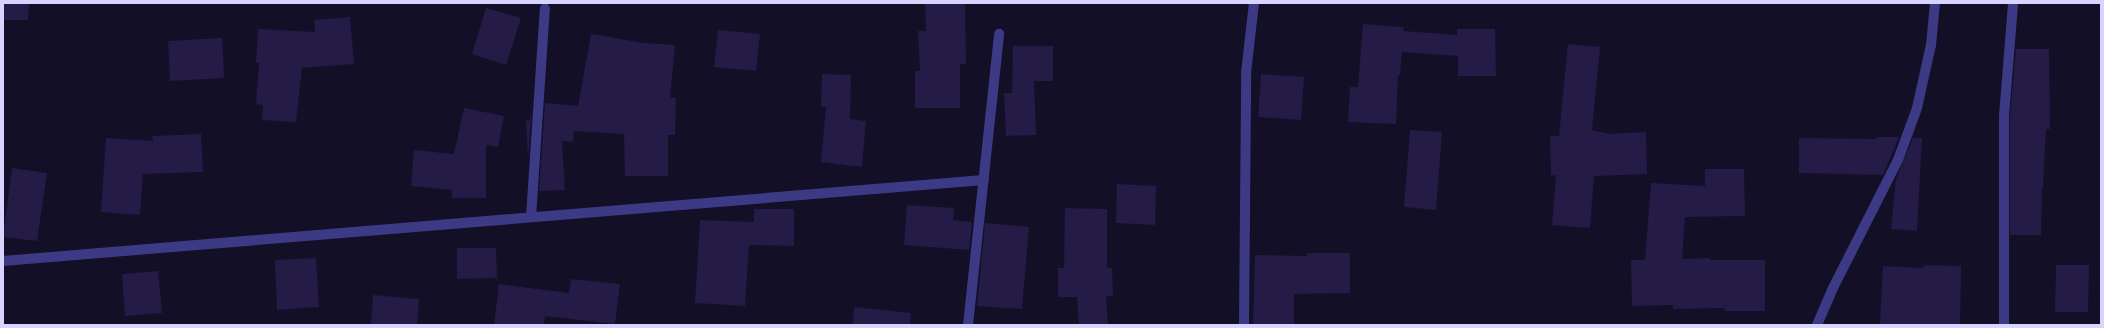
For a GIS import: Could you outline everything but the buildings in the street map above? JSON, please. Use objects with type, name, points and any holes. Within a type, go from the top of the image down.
[{"type":"street","points":[[1244,325],[1246,73],[1254,3]]},
{"type":"street","points":[[1816,325],[1832,288],[1898,160],[1917,108],[1931,45],[1935,3]]},
{"type":"street","points":[[2004,325],[2004,116],[2013,3]]},
{"type":"street","points":[[531,217],[545,8]]},
{"type":"street","points":[[968,325],[999,34]]},
{"type":"street","points":[[3,261],[984,180]]}]
